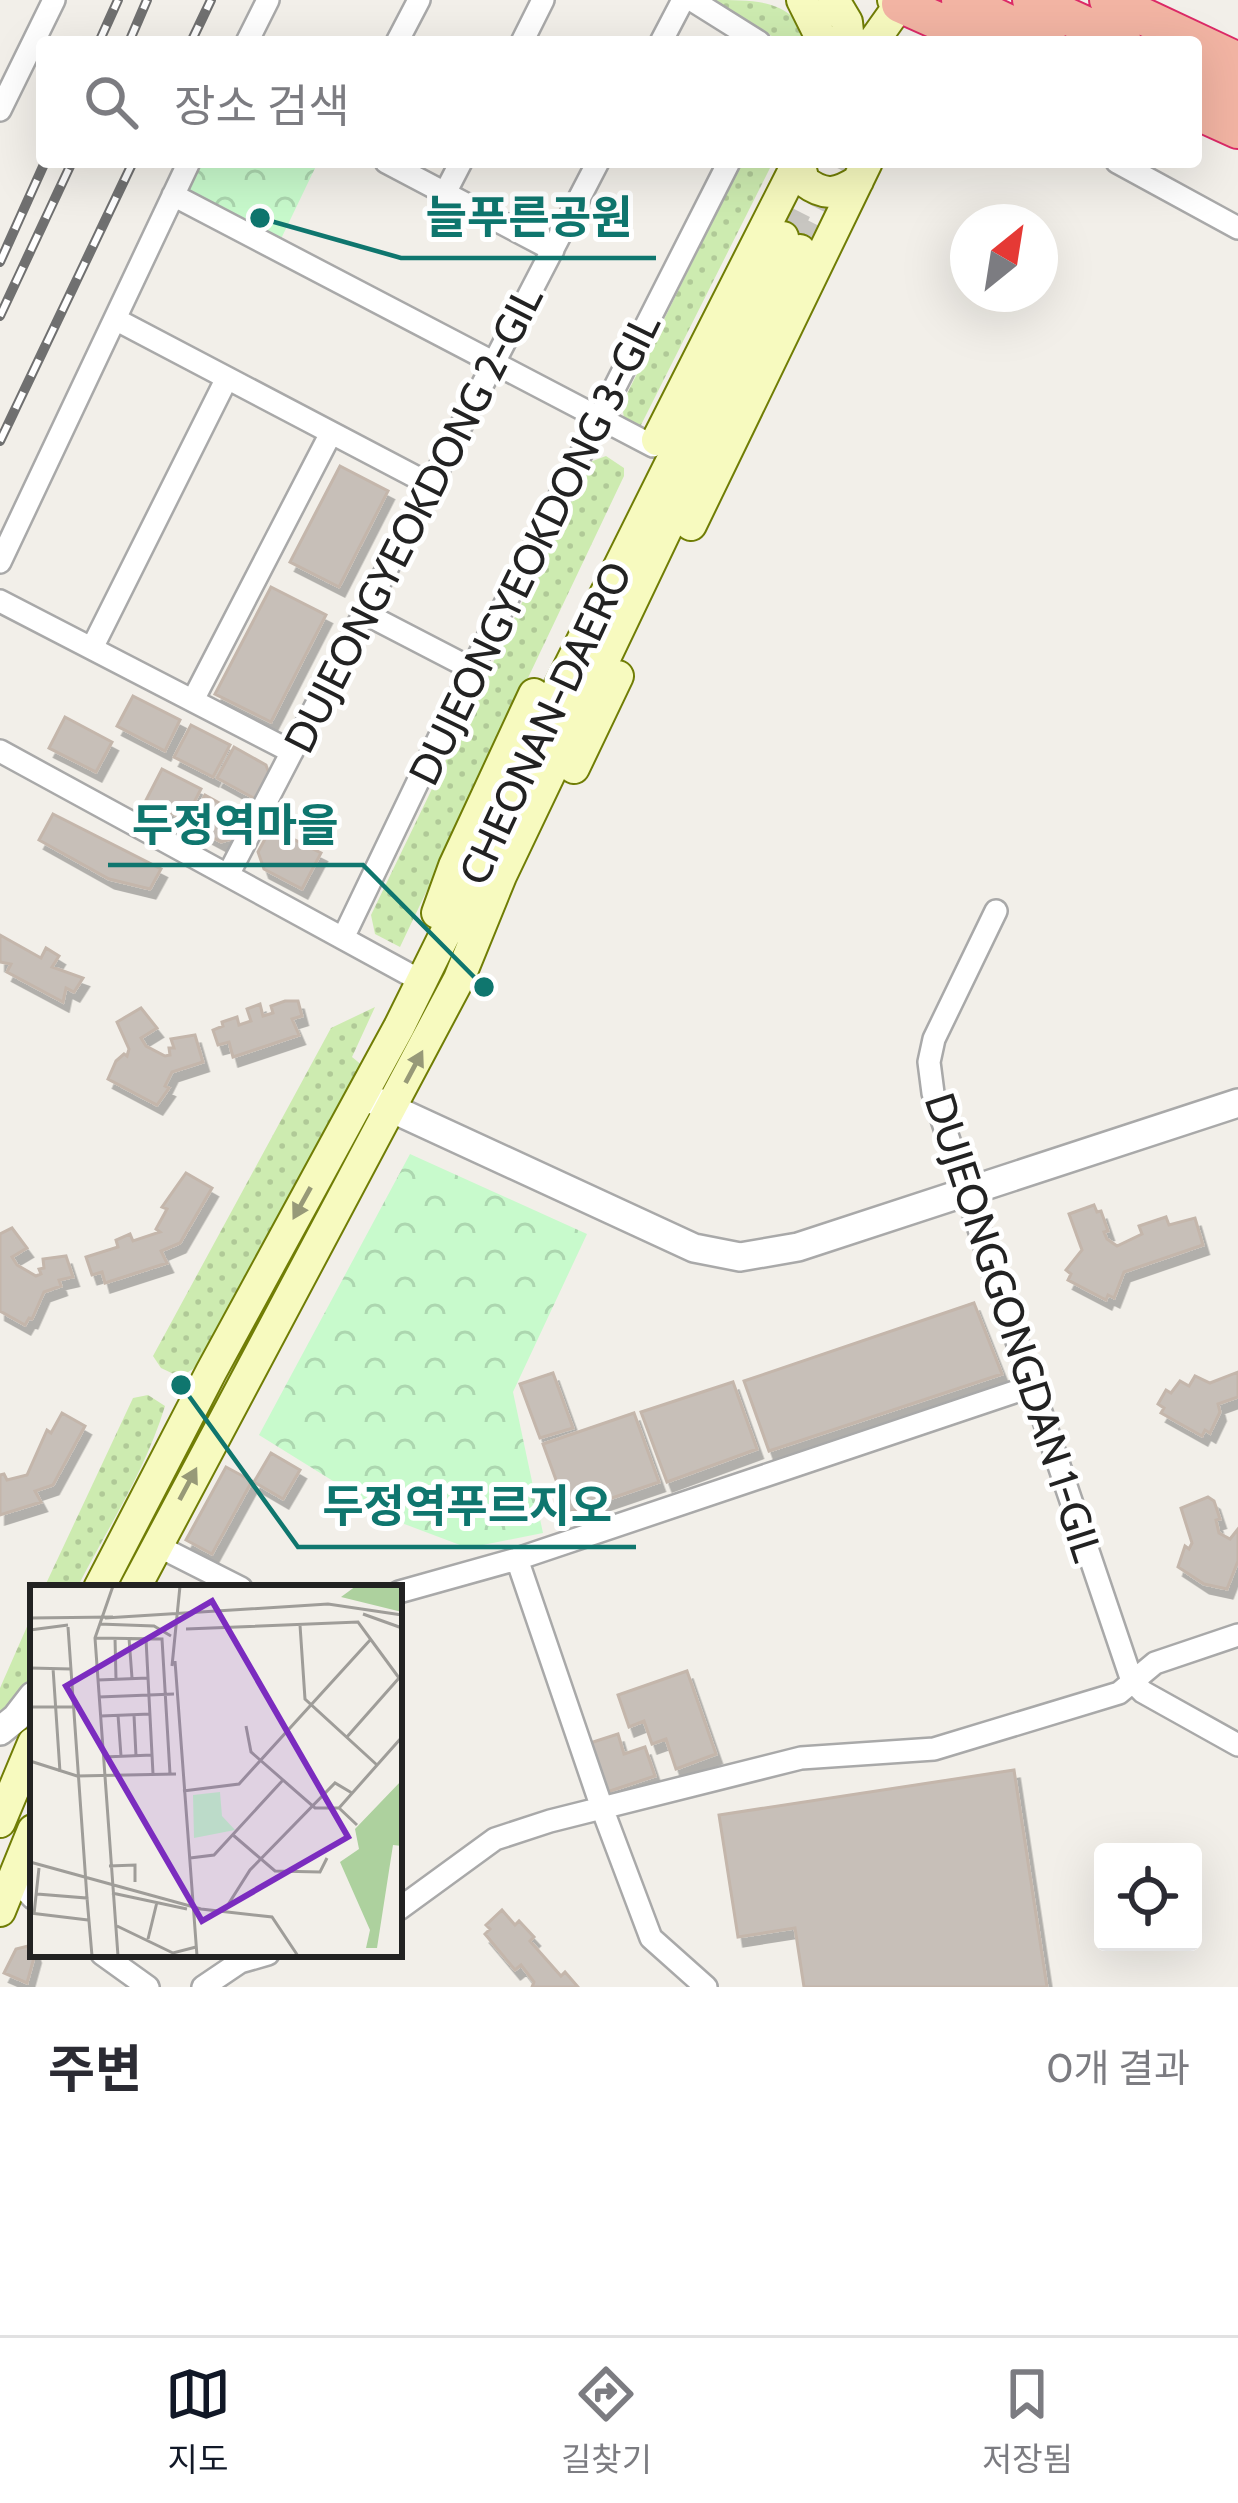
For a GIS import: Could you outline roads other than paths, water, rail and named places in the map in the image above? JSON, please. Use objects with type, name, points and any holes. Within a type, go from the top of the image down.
[{"type":"highway","points":[[1108,0],[1185,36]]},
{"type":"highway","points":[[1149,0],[1190,36]]},
{"type":"highway","points":[[896,2],[939,20],[1005,21],[1089,36]]},
{"type":"highway","points":[[1005,21],[1036,36]]},
{"type":"highway","points":[[1202,44],[1238,61]]},
{"type":"highway","points":[[1202,79],[1238,95]]},
{"type":"highway","points":[[1202,114],[1238,130]]},
{"type":"highway","points":[[1202,141],[1238,158]]},
{"type":"main road","points":[[802,0],[820,36]]},
{"type":"main road","points":[[833,0],[847,22],[848,36]]},
{"type":"main road","points":[[876,36],[896,2]]},
{"type":"main road","points":[[399,1027],[412,976],[498,767],[794,168]]},
{"type":"main road","points":[[800,168],[804,181],[820,191],[842,192],[862,172]]},
{"type":"main road","points":[[459,979],[540,839],[862,172]]},
{"type":"main road","points":[[772,206],[785,199],[808,204],[828,219],[833,236]]},
{"type":"main road","name":"CHEONAN-DAERO","points":[[100,1585],[399,1027],[485,854],[548,709],[791,244],[520,835],[459,979],[136,1585]]},
{"type":"main road","points":[[0,1822],[30,1750]]},
{"type":"main road","points":[[0,1911],[30,1838]]},
{"type":"street","points":[[36,36],[54,0]]},
{"type":"street","points":[[250,36],[268,0]]},
{"type":"street","points":[[400,36],[419,0]]},
{"type":"street","points":[[525,36],[543,0]]},
{"type":"street","points":[[664,36],[682,0]]},
{"type":"street","points":[[692,0],[749,36]]},
{"type":"street","points":[[0,110],[36,37]]},
{"type":"street","points":[[0,562],[186,168]]},
{"type":"street","points":[[397,168],[553,250]]},
{"type":"street","points":[[445,193],[458,168]]},
{"type":"street","name":"DUJEONGYEOKDONG 2-GIL","points":[[228,875],[595,168]]},
{"type":"street","name":"DUJEONGYEOKDONG 3-GIL","points":[[344,938],[472,669],[726,168]]},
{"type":"street","points":[[1128,168],[1238,228]]},
{"type":"street","points":[[173,195],[653,446]]},
{"type":"street","points":[[116,319],[430,485]]},
{"type":"street","points":[[92,648],[226,378]]},
{"type":"street","points":[[193,700],[331,433]]},
{"type":"street","points":[[0,601],[292,752]]},
{"type":"street","points":[[364,613],[472,669]]},
{"type":"street","points":[[0,751],[412,976]]},
{"type":"street","name":"DUJEONGGONGDAN 1-GIL","points":[[996,911],[934,1039],[928,1062],[933,1093],[1132,1681]]},
{"type":"street","points":[[362,1095],[694,1247],[740,1257],[798,1247],[1238,1103]]},
{"type":"street","points":[[402,1591],[517,1559],[1032,1386]]},
{"type":"street","points":[[156,1545],[235,1585]]},
{"type":"street","points":[[517,1559],[651,1938],[706,1987]]},
{"type":"street","points":[[402,1908],[495,1839],[801,1758],[934,1749],[1119,1693],[1155,1663],[1238,1635]]},
{"type":"street","points":[[1132,1681],[1143,1692],[1238,1744]]},
{"type":"street","points":[[0,1731],[30,1700]]},
{"type":"street","points":[[106,1957],[148,1987]]},
{"type":"street","points":[[203,1987],[240,1962],[258,1957]]},
{"type":"tunnel","points":[[783,237],[818,168]]},
{"type":"tunnel","points":[[800,250],[842,168]]},
{"type":"railway","points":[[102,36],[118,0]]},
{"type":"railway","points":[[132,36],[147,0]]},
{"type":"railway","points":[[194,36],[211,0]]},
{"type":"railway","points":[[0,262],[42,168]]},
{"type":"railway","points":[[0,316],[69,168]]},
{"type":"railway","points":[[0,441],[130,168]]},
{"type":"place","name":"늘푸른공원","points":[[260,218]]},
{"type":"place","name":"두정역마을","points":[[484,987]]},
{"type":"place","name":"두정역푸르지오","points":[[181,1385]]}]
